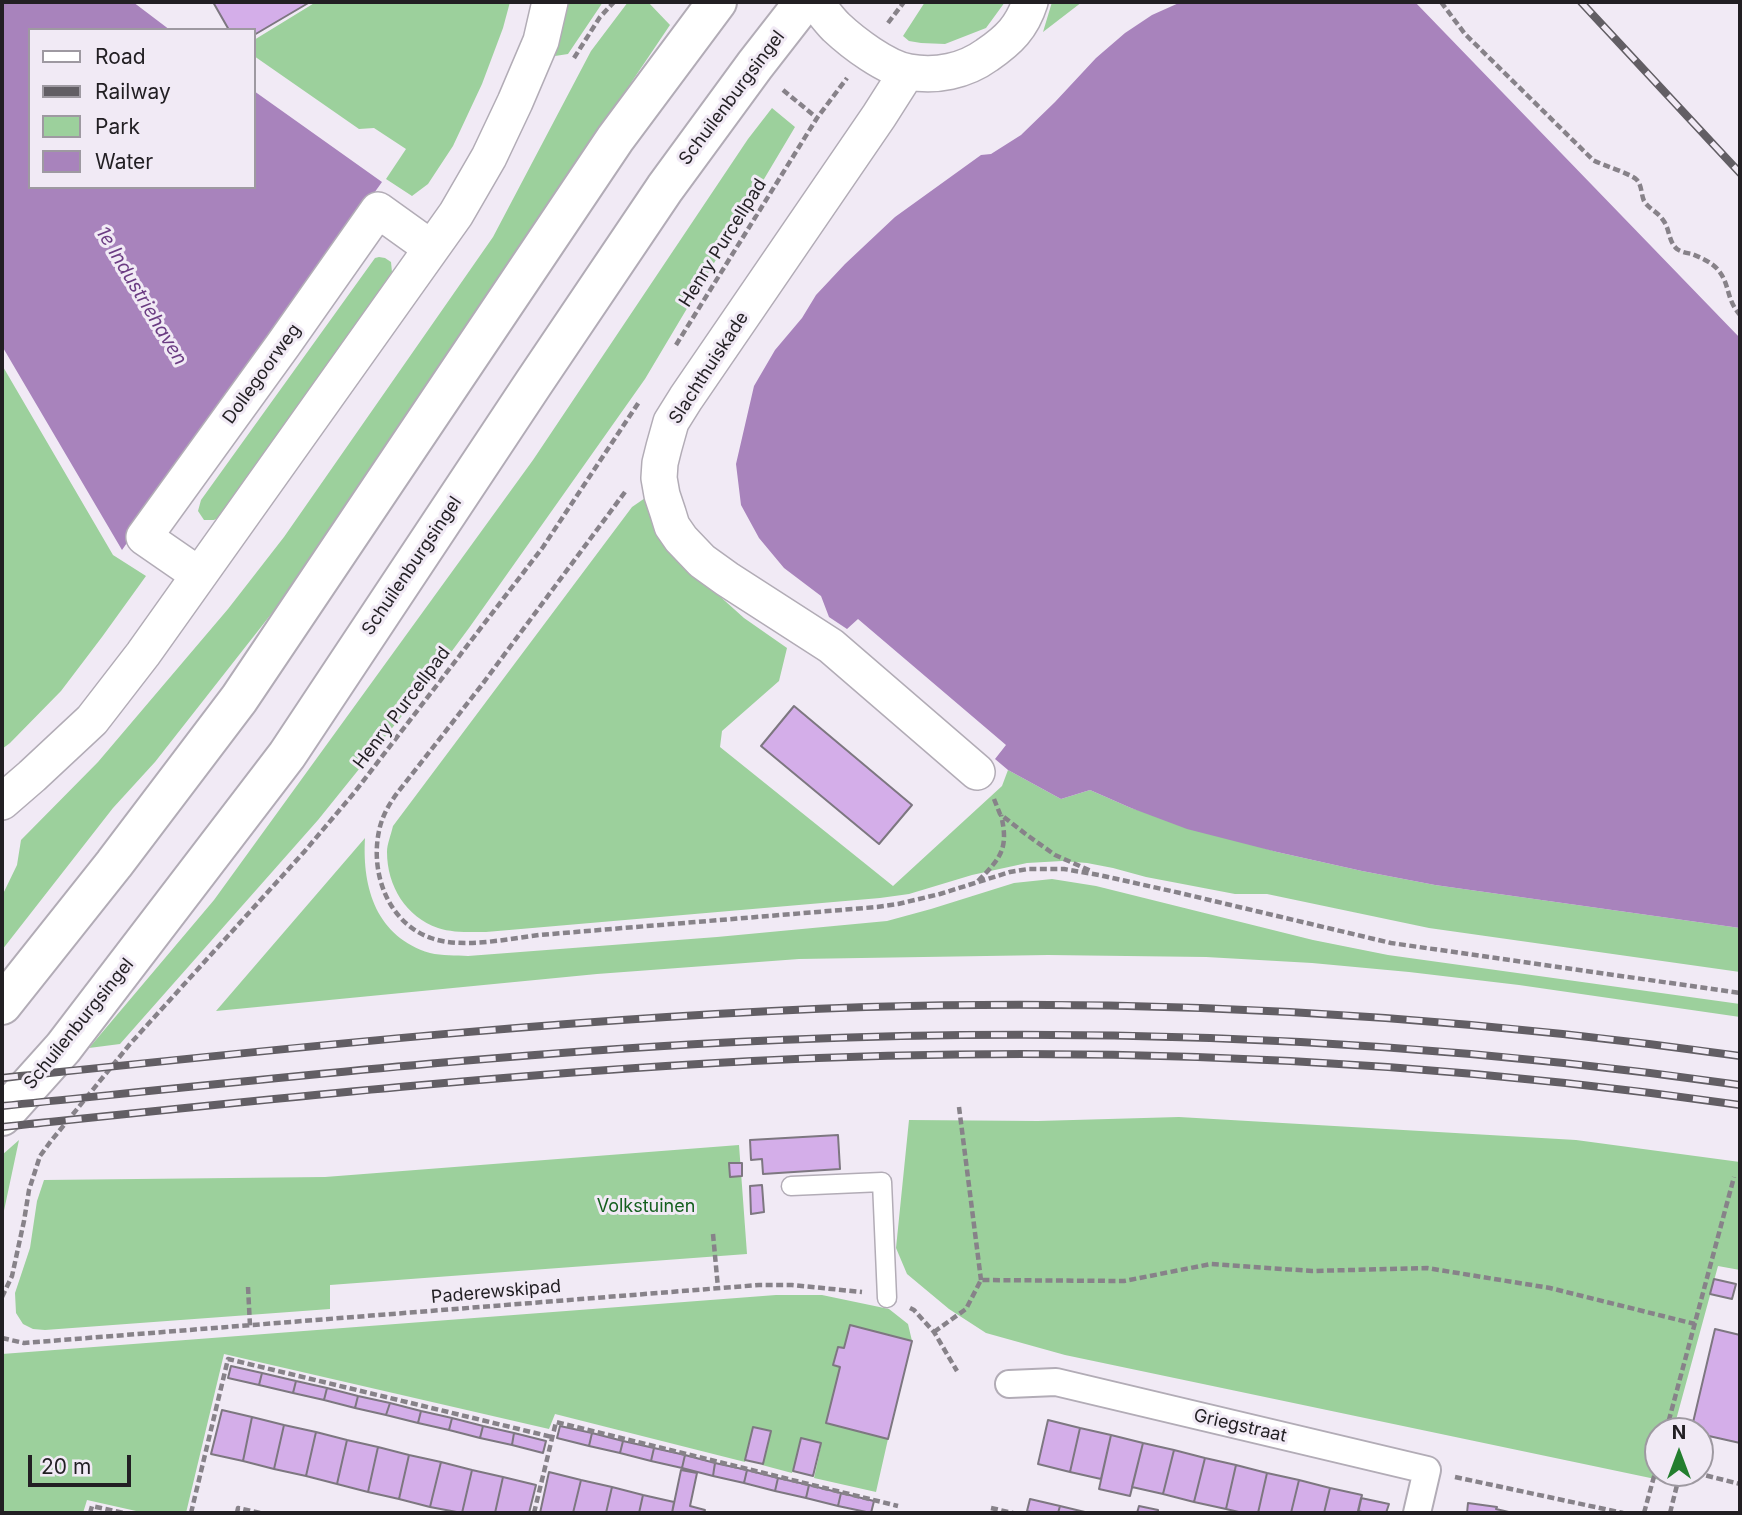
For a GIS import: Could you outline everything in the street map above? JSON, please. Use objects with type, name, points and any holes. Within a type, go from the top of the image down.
[{"type":"main road","points":[[2,1005],[114,864],[239,699],[615,139],[717,2]]},
{"type":"main road","name":"Schuilenburgsingel","points":[[2,1116],[63,1048],[287,755],[665,188],[804,2]]},
{"type":"street","points":[[2,802],[92,720],[143,654],[456,214],[489,157],[515,102],[541,41],[550,2]]},
{"type":"street","points":[[815,2],[836,27],[866,52],[907,72],[948,72],[976,63],[1019,28],[1030,2]]},
{"type":"street","name":"Slachthuiskade","points":[[907,72],[671,422],[659,478],[673,526],[690,550],[727,579],[831,646],[977,772]]},
{"type":"street","name":"Dollegoorweg","points":[[199,575],[144,537],[378,210],[431,248]]},
{"type":"street","name":"Griegstraat","points":[[1009,1384],[1056,1382],[1427,1471]]},
{"type":"street","points":[[1418,1513],[1427,1471]]},
{"type":"lane","points":[[791,1186],[882,1182],[887,1298]]},
{"type":"path","points":[[1441,2],[1465,34],[1593,160],[1637,180],[1645,202],[1663,219],[1670,239],[1677,248],[1718,269],[1733,307],[1740,315]]},
{"type":"path","name":"Henry Purcellpad","points":[[670,355],[817,118]]},
{"type":"path","name":"Henry Purcellpad","points":[[2,1297],[12,1276],[29,1190],[40,1156],[130,1044],[354,793],[543,547],[640,400]]},
{"type":"path","points":[[659,478],[646,478],[626,492],[389,804],[379,831],[379,878],[396,914],[418,932],[446,942],[484,942],[877,907],[940,894],[1010,872],[1064,869],[1391,943],[1740,993]]},
{"type":"path","points":[[977,772],[984,779],[998,806],[1004,828],[1001,854],[978,881]]},
{"type":"path","points":[[1000,814],[1055,855],[1099,875]]},
{"type":"path","points":[[934,1332],[966,1309],[981,1280],[959,1107]]},
{"type":"path","points":[[1670,1417],[1734,1177]]},
{"type":"path","points":[[713,1234],[718,1288]]},
{"type":"path","points":[[981,1280],[1124,1282],[1211,1264],[1312,1270],[1427,1268],[1550,1288],[1695,1324]]},
{"type":"path","name":"Paderewskipad","points":[[2,1338],[24,1343],[718,1288],[792,1285],[856,1291],[887,1298],[914,1310],[934,1332],[957,1371]]},
{"type":"path","points":[[248,1287],[250,1326]]},
{"type":"path","points":[[191,1513],[228,1359],[552,1437]]},
{"type":"path","points":[[534,1513],[556,1422],[898,1506]]},
{"type":"path","points":[[1427,1471],[1623,1513]]},
{"type":"path","points":[[1714,1478],[1740,1484]]},
{"type":"path","points":[[1644,1513],[1651,1487]]},
{"type":"path","points":[[1670,1513],[1676,1487]]},
{"type":"path","points":[[90,1513],[92,1506],[124,1513]]},
{"type":"path","points":[[237,1513],[238,1508],[260,1513]]},
{"type":"path","points":[[991,1508],[1013,1513]]},
{"type":"green space","points":[[316,2],[510,2],[482,84],[453,146],[428,184],[412,196],[386,179],[406,149],[374,128],[359,129],[256,57],[256,39]]},
{"type":"green space","points":[[569,2],[603,2],[568,54],[555,56]]},
{"type":"green space","points":[[628,2],[648,2],[670,25],[283,599],[2,950],[2,896],[17,865],[21,840],[98,762],[228,609],[284,537],[493,237],[591,51]]},
{"type":"green space","points":[[925,2],[1005,2],[986,28],[945,44],[909,41],[903,36]]},
{"type":"green space","points":[[1052,2],[1082,2],[1043,32]]},
{"type":"green space","points":[[772,108],[795,127],[645,379],[469,628],[318,820],[120,1044],[89,1048],[214,900],[533,460],[748,139]]},
{"type":"green space","points":[[375,258],[391,262],[392,272],[222,516],[214,520],[204,520],[198,511],[201,500]]},
{"type":"green space","points":[[2,365],[113,555],[146,576],[61,691],[2,749]]},
{"type":"green space","points":[[648,496],[676,557],[744,618],[787,648],[779,681],[722,731],[720,747],[893,886],[1002,786],[1008,770],[1061,799],[1090,790],[1131,808],[1277,852],[1362,871],[1435,885],[1740,928],[1740,972],[1429,928],[1267,894],[1235,894],[1087,863],[1062,861],[1027,863],[972,875],[909,894],[880,898],[486,932],[450,931],[427,923],[400,899],[390,877],[387,852],[393,826],[632,507]]},
{"type":"green space","points":[[365,838],[366,875],[376,909],[385,923],[412,946],[439,955],[468,956],[887,921],[1014,883],[1052,879],[1096,886],[1313,940],[1388,955],[1740,1004],[1740,1017],[1519,985],[1312,963],[1206,957],[1048,955],[799,959],[597,974],[216,1011]]},
{"type":"green space","points":[[1179,1117],[1576,1140],[1740,1162],[1740,1270],[1718,1266],[1677,1417],[1644,1417],[1644,1477],[1065,1355],[986,1333],[949,1309],[907,1274],[896,1248],[909,1120],[1038,1121]]},
{"type":"green space","points":[[19,1140],[2,1220],[2,1155]]},
{"type":"green space","name":"Volkstuinen","points":[[739,1145],[747,1254],[330,1285],[330,1309],[45,1330],[33,1329],[23,1324],[16,1313],[15,1293],[30,1248],[37,1201],[44,1180],[325,1177]]},
{"type":"green space","points":[[776,1295],[822,1295],[889,1309],[908,1324],[912,1341],[850,1325],[844,1348],[837,1348],[833,1365],[840,1367],[826,1423],[888,1439],[876,1492],[814,1478],[821,1446],[801,1441],[792,1473],[762,1465],[770,1433],[753,1430],[745,1462],[555,1414],[549,1429],[224,1354],[186,1513],[145,1513],[87,1500],[83,1513],[2,1513],[2,1354]]},
{"type":"water","name":"1e Industriehaven","points":[[2,2],[133,2],[167,28],[28,28],[28,189],[256,189],[256,92],[382,182],[122,550],[2,346]]},
{"type":"water","points":[[1181,2],[1415,2],[1740,338],[1740,928],[1435,885],[1277,852],[1187,829],[1090,790],[1061,799],[1008,770],[995,759],[1006,745],[858,619],[847,629],[829,617],[821,596],[784,568],[759,538],[741,505],[736,464],[754,386],[775,350],[802,318],[816,295],[895,217],[981,155],[991,154],[1021,135],[1096,58],[1125,33],[1152,15]]},
{"type":"building","points":[[213,2],[310,2],[256,34],[256,28],[228,28]]},
{"type":"building","points":[[794,706],[912,805],[879,844],[761,746]]},
{"type":"building","points":[[838,1135],[840,1169],[763,1174],[762,1159],[751,1160],[750,1140]]},
{"type":"building","points":[[729,1163],[742,1163],[742,1176],[730,1177]]},
{"type":"building","points":[[762,1185],[764,1212],[751,1214],[750,1186]]},
{"type":"building","points":[[1714,1279],[1736,1284],[1732,1299],[1710,1294]]},
{"type":"building","points":[[850,1325],[912,1341],[888,1439],[826,1423],[840,1367],[833,1365],[838,1347],[844,1348]]},
{"type":"building","points":[[1715,1329],[1740,1335],[1740,1443],[1714,1437],[1714,1417],[1694,1417]]},
{"type":"building","points":[[231,1366],[262,1373],[259,1385],[228,1378]]},
{"type":"building","points":[[262,1373],[296,1381],[293,1393],[259,1385]]},
{"type":"building","points":[[296,1381],[327,1388],[324,1400],[293,1393]]},
{"type":"building","points":[[327,1388],[358,1396],[355,1408],[324,1400]]},
{"type":"building","points":[[358,1396],[390,1403],[386,1415],[355,1408]]},
{"type":"building","points":[[390,1403],[421,1411],[418,1423],[386,1415]]},
{"type":"building","points":[[222,1410],[252,1417],[243,1461],[211,1454]]},
{"type":"building","points":[[421,1411],[452,1418],[449,1430],[418,1423]]},
{"type":"building","points":[[252,1417],[284,1425],[274,1469],[243,1461]]},
{"type":"building","points":[[452,1418],[483,1426],[480,1438],[449,1430]]},
{"type":"building","points":[[1048,1420],[1080,1428],[1070,1472],[1038,1464]]},
{"type":"building","points":[[284,1425],[316,1432],[306,1476],[274,1469]]},
{"type":"building","points":[[483,1426],[514,1433],[512,1445],[480,1438]]},
{"type":"building","points":[[560,1426],[592,1433],[589,1446],[557,1438]]},
{"type":"building","points":[[753,1427],[771,1431],[763,1464],[745,1460]]},
{"type":"building","points":[[1080,1428],[1111,1435],[1101,1479],[1070,1472]]},
{"type":"building","points":[[316,1432],[347,1440],[337,1484],[306,1476]]},
{"type":"building","points":[[514,1433],[546,1441],[543,1453],[512,1445]]},
{"type":"building","points":[[592,1433],[623,1441],[620,1453],[589,1446]]},
{"type":"building","points":[[1111,1435],[1143,1443],[1130,1496],[1099,1489]]},
{"type":"building","points":[[801,1438],[821,1443],[813,1476],[793,1471]]},
{"type":"building","points":[[347,1440],[378,1447],[368,1492],[337,1484]]},
{"type":"building","points":[[623,1441],[654,1448],[651,1461],[620,1453]]},
{"type":"building","points":[[1143,1443],[1174,1450],[1163,1494],[1132,1487]]},
{"type":"building","points":[[378,1447],[409,1455],[399,1499],[368,1492]]},
{"type":"building","points":[[654,1448],[685,1455],[682,1468],[651,1461]]},
{"type":"building","points":[[1174,1450],[1205,1458],[1194,1502],[1163,1494]]},
{"type":"building","points":[[409,1455],[441,1462],[430,1507],[399,1499]]},
{"type":"building","points":[[685,1455],[715,1463],[713,1476],[682,1468]]},
{"type":"building","points":[[1205,1458],[1236,1465],[1226,1509],[1194,1502]]},
{"type":"building","points":[[441,1462],[472,1470],[462,1513],[430,1507]]},
{"type":"building","points":[[715,1463],[747,1470],[744,1483],[713,1476]]},
{"type":"building","points":[[1236,1465],[1267,1473],[1258,1513],[1226,1509]]},
{"type":"building","points":[[472,1470],[503,1477],[495,1513],[462,1513]]},
{"type":"building","points":[[681,1470],[697,1473],[690,1506],[705,1510],[704,1513],[672,1513]]},
{"type":"building","points":[[747,1470],[778,1478],[775,1491],[744,1483]]},
{"type":"building","points":[[549,1472],[581,1480],[573,1513],[540,1513]]},
{"type":"building","points":[[1267,1473],[1299,1480],[1291,1513],[1258,1513]]},
{"type":"building","points":[[503,1477],[536,1485],[529,1513],[495,1513]]},
{"type":"building","points":[[778,1478],[809,1485],[806,1498],[775,1491]]},
{"type":"building","points":[[581,1480],[612,1487],[606,1513],[573,1513]]},
{"type":"building","points":[[1299,1480],[1330,1488],[1324,1513],[1291,1513]]},
{"type":"building","points":[[809,1485],[841,1493],[838,1506],[806,1498]]},
{"type":"building","points":[[612,1487],[643,1495],[639,1513],[606,1513]]},
{"type":"building","points":[[1330,1488],[1362,1495],[1358,1513],[1324,1513]]},
{"type":"building","points":[[841,1493],[874,1501],[871,1513],[838,1506]]},
{"type":"building","points":[[643,1495],[674,1502],[672,1513],[639,1513]]},
{"type":"building","points":[[1361,1498],[1389,1504],[1386,1513],[1358,1511]]},
{"type":"building","points":[[1030,1499],[1060,1506],[1058,1513],[1027,1511]]},
{"type":"building","points":[[1468,1503],[1497,1507],[1496,1509],[1513,1513],[1467,1513]]},
{"type":"building","points":[[1060,1506],[1089,1513],[1058,1513]]},
{"type":"building","points":[[1139,1506],[1158,1510],[1158,1513],[1137,1513]]},
{"type":"railway","points":[[1581,2],[1740,173]]},
{"type":"railway","points":[[2,1078],[542,1026],[758,1012],[976,1005],[1195,1008],[1413,1020],[1740,1056]]},
{"type":"railway","points":[[2,1106],[584,1051],[899,1036],[1140,1036],[1261,1040],[1501,1057],[1740,1085]]},
{"type":"railway","points":[[2,1127],[564,1073],[752,1061],[999,1054],[1123,1055],[1371,1066],[1494,1076],[1740,1105]]}]
